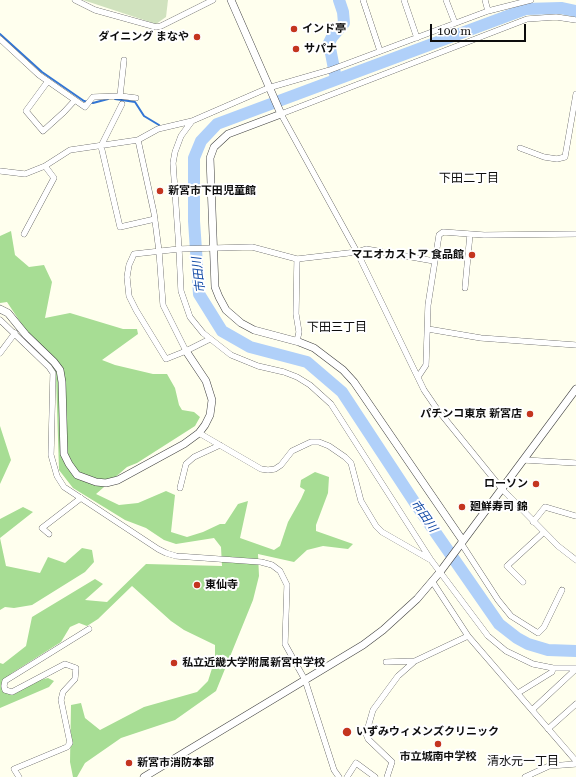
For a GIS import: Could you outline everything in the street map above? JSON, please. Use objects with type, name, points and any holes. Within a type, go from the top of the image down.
[{"type":"street","points":[[75,0],[95,10],[156,27],[161,26],[213,0]]},
{"type":"street","points":[[231,0],[281,114],[357,252],[418,377],[437,409],[502,489],[558,546],[576,560]]},
{"type":"street","points":[[363,0],[380,51]]},
{"type":"street","points":[[404,0],[418,38]]},
{"type":"street","points":[[446,0],[455,23]]},
{"type":"street","points":[[485,0],[488,11]]},
{"type":"street","points":[[0,171],[25,174],[45,166],[70,150],[138,140],[158,129],[192,121],[270,90],[330,70],[488,11],[531,0]]},
{"type":"street","points":[[562,590],[544,626],[538,633],[511,616],[498,600],[462,542],[354,382],[327,356],[314,348],[297,341],[254,330],[226,310],[215,287],[209,170],[210,158],[214,147],[228,134],[527,19],[556,17],[576,20]]},
{"type":"street","points":[[0,39],[48,81],[85,107],[93,97],[120,96],[136,98]]},
{"type":"street","points":[[120,96],[124,60]]},
{"type":"street","points":[[48,81],[26,112],[43,131],[75,100]]},
{"type":"street","points":[[520,148],[544,157],[557,159],[565,157],[568,149],[576,94]]},
{"type":"street","points":[[122,104],[101,146],[120,227],[155,219]]},
{"type":"street","points":[[192,121],[181,136],[173,163],[181,291],[190,317],[210,339],[231,355],[258,366],[298,377],[320,393],[331,404],[431,560],[488,636],[506,651],[522,660],[553,668],[576,669]]},
{"type":"street","points":[[0,308],[8,313],[26,335],[54,362],[60,370],[62,382],[64,454],[78,476],[96,482],[106,483],[118,480],[184,444],[199,432],[210,415],[212,400],[206,381],[186,351],[163,305],[155,219],[138,140]]},
{"type":"street","points":[[24,234],[54,178],[45,166]]},
{"type":"street","points":[[418,377],[426,365],[428,305],[439,235],[443,232],[470,234],[576,234]]},
{"type":"street","points":[[465,288],[470,234]]},
{"type":"street","points":[[210,339],[166,359],[129,296],[127,277],[129,265],[134,254],[178,249],[252,247],[297,259],[357,252],[366,249],[434,261]]},
{"type":"street","points":[[297,259],[296,314],[299,332],[297,341]]},
{"type":"street","points":[[0,320],[15,333],[53,373],[51,455],[53,466],[64,487],[166,553],[176,556],[249,560],[272,565],[280,571],[288,585],[285,644],[305,680],[334,770],[339,777]]},
{"type":"street","points":[[428,329],[481,338],[576,345]]},
{"type":"street","points":[[0,353],[15,333]]},
{"type":"street","points":[[144,777],[363,646],[417,599],[440,572],[576,389]]},
{"type":"street","points":[[199,432],[261,468],[268,470],[275,469],[281,465],[292,451],[311,442],[318,442],[329,446],[351,463],[361,500],[376,526],[382,532],[431,560]]},
{"type":"street","points":[[180,488],[186,464],[194,457],[220,445]]},
{"type":"street","points":[[524,460],[576,463]]},
{"type":"street","points":[[49,534],[42,528],[80,498]]},
{"type":"street","points":[[534,522],[545,507],[576,516]]},
{"type":"street","points":[[523,582],[507,566],[544,532]]},
{"type":"street","points":[[432,581],[468,636],[548,729],[574,753],[576,761]]},
{"type":"street","points":[[20,777],[14,769],[67,747],[70,743],[61,700],[63,692],[75,679],[76,668],[65,664],[12,692],[5,690],[5,681],[89,629]]},
{"type":"street","points":[[386,777],[392,762],[368,739],[366,734],[367,726],[374,710],[398,676],[415,661],[468,636]]},
{"type":"street","points":[[386,662],[415,661]]},
{"type":"street","points":[[518,693],[552,672],[553,668]]},
{"type":"street","points":[[532,710],[576,669]]},
{"type":"street","points":[[548,729],[576,704]]},
{"type":"street","points":[[347,777],[356,763],[375,777]]},
{"type":"street","points":[[525,777],[549,766],[576,764]]},
{"type":"green space","points":[[83,0],[168,0],[166,17],[156,24]]},
{"type":"green space","points":[[11,231],[15,255],[29,267],[44,265],[52,282],[45,318],[70,313],[123,329],[137,329],[138,334],[102,360],[115,365],[153,374],[167,374],[175,388],[179,405],[182,410],[194,412],[200,417],[195,426],[137,463],[127,467],[96,494],[119,505],[138,503],[166,491],[175,495],[171,532],[187,537],[203,532],[220,524],[225,524],[238,504],[248,501],[240,538],[274,550],[280,546],[288,522],[305,490],[300,487],[301,480],[315,472],[329,477],[328,493],[316,525],[316,531],[353,544],[348,549],[323,546],[307,550],[294,562],[258,554],[259,576],[253,600],[216,691],[175,720],[121,738],[85,763],[77,777],[73,777],[70,762],[71,705],[81,703],[85,718],[100,730],[144,707],[197,692],[208,681],[215,659],[215,645],[184,630],[171,621],[132,586],[98,619],[87,626],[79,623],[70,627],[61,642],[12,673],[4,681],[1,687],[4,692],[12,695],[40,680],[48,678],[54,681],[49,687],[0,708],[0,663],[3,664],[26,646],[32,617],[95,579],[103,584],[85,600],[107,602],[146,564],[222,566],[221,547],[214,538],[176,544],[164,540],[146,528],[125,520],[73,488],[59,470],[56,376],[7,302],[0,303],[0,236]]},
{"type":"green space","points":[[0,426],[11,460],[0,484]]},
{"type":"green space","points":[[23,507],[33,512],[0,538],[0,519]]},
{"type":"green space","points":[[0,538],[6,566],[40,573],[48,557],[65,563],[82,548],[92,550],[94,562],[85,572],[32,605],[14,608],[5,607],[0,610]]},
{"type":"waterway","points":[[336,79],[329,43],[344,23],[343,12],[339,0]]},
{"type":"waterway","name":"市田川","points":[[576,11],[561,8],[526,9],[217,124],[201,141],[194,158],[194,221],[199,294],[222,331],[250,347],[307,362],[342,392],[415,503],[499,624],[517,638],[528,644],[548,650],[576,651]]},
{"type":"waterway","points":[[0,34],[42,72],[84,101],[93,103],[108,99]]},
{"type":"waterway","points":[[115,99],[135,102],[144,116],[159,125]]},
{"type":"place","name":"インド亭","points":[[294,29]]},
{"type":"place","name":"ダイニング まなや","points":[[197,37]]},
{"type":"place","name":"サパナ","points":[[296,49]]},
{"type":"place","name":"新宮市下田児童館","points":[[160,191]]},
{"type":"place","name":"マエオカストア 食品館","points":[[472,255]]},
{"type":"place","name":"パチンコ東京 新宮店","points":[[530,414]]},
{"type":"place","name":"ローソン","points":[[536,484]]},
{"type":"place","name":"廻鮮寿司 錦","points":[[462,507]]},
{"type":"place","name":"東仙寺","points":[[197,585]]},
{"type":"place","name":"私立近畿大学附属新宮中学校","points":[[174,663]]},
{"type":"place","name":"いずみウィメンズクリニック","points":[[347,732]]},
{"type":"place","name":"市立城南中学校","points":[[438,744]]},
{"type":"place","name":"新宮市消防本部","points":[[129,763]]},
{"type":"district","name":"下田二丁目","points":[[469,178]]},
{"type":"district","name":"下田三丁目","points":[[337,327]]},
{"type":"district","name":"清水元一丁目","points":[[523,761]]}]
